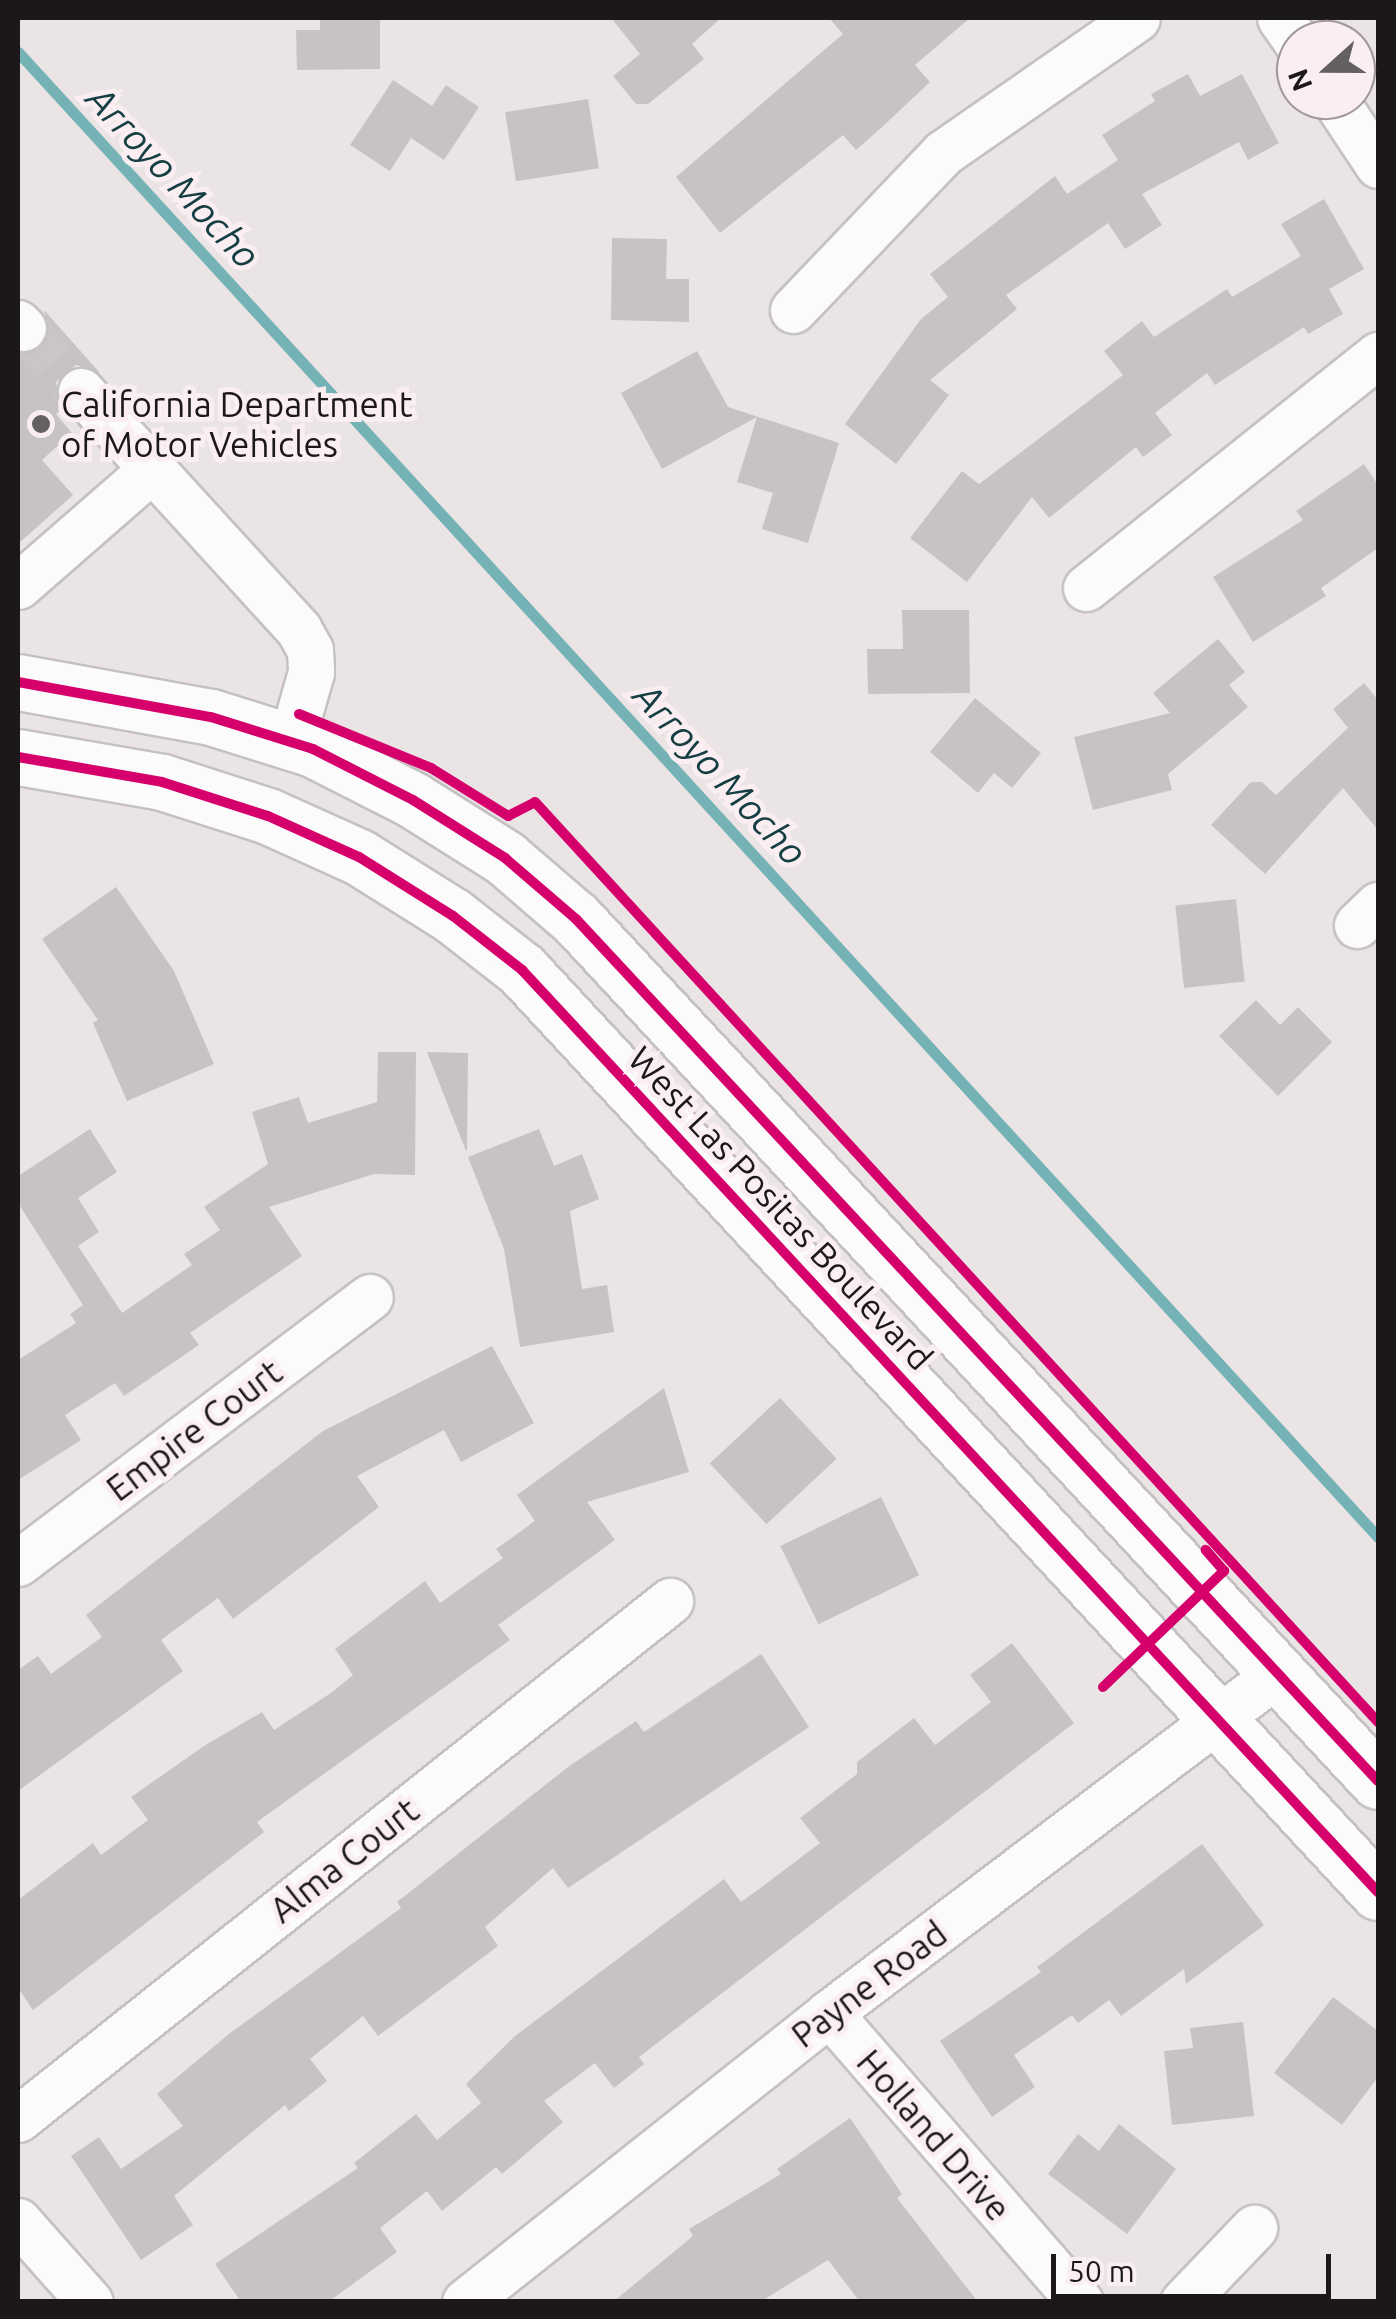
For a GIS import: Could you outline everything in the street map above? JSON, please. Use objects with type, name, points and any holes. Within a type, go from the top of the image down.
[{"type":"main road","name":"West Las Positas Boulevard","points":[[18,682],[210,717],[292,742],[413,800],[505,858],[576,920],[1378,1781]]},
{"type":"main road","name":"West Las Positas Boulevard","points":[[18,758],[162,782],[268,816],[359,858],[453,916],[522,970],[1378,1892]]},
{"type":"street","points":[[793,310],[943,153],[1138,18]]},
{"type":"street","points":[[1348,120],[1378,165]]},
{"type":"street","points":[[1086,588],[1378,355]]},
{"type":"street","points":[[81,391],[310,650],[292,742]]},
{"type":"street","points":[[18,586],[150,470]]},
{"type":"street","name":"Empire Court","points":[[18,1563],[370,1297]]},
{"type":"street","name":"Alma Court","points":[[18,2119],[670,1601]]},
{"type":"street","name":"Payne Road","points":[[465,2302],[829,2012],[1278,1674]]},
{"type":"street","name":"Holland Drive","points":[[829,2012],[1080,2302]]},
{"type":"street","points":[[18,2221],[90,2302]]},
{"type":"street","points":[[1183,2302],[1254,2228]]},
{"type":"building","points":[[320,18],[380,18],[380,69],[297,70],[296,30],[320,30]]},
{"type":"building","points":[[611,18],[721,18],[692,44],[704,59],[648,104],[636,104],[613,76],[640,54]]},
{"type":"building","points":[[829,18],[970,18],[915,65],[930,82],[856,150],[843,135],[720,233],[676,177],[843,34]]},
{"type":"building","points":[[1188,74],[1200,96],[1242,74],[1279,143],[1248,160],[1239,142],[1142,194],[1162,225],[1125,249],[1108,223],[1006,295],[1017,309],[930,380],[949,395],[896,464],[845,424],[921,319],[948,297],[930,274],[1055,176],[1067,194],[1118,160],[1102,135],[1155,101],[1151,94]]},
{"type":"building","points":[[393,80],[432,106],[446,85],[479,107],[444,160],[411,138],[390,171],[350,145]]},
{"type":"building","points":[[588,99],[599,168],[516,181],[505,112]]},
{"type":"building","points":[[1324,199],[1364,269],[1329,289],[1343,314],[1308,334],[1304,327],[1215,385],[1207,373],[1155,413],[1172,435],[1143,457],[1136,447],[1049,518],[1032,497],[967,582],[910,538],[962,471],[979,484],[1123,375],[1104,351],[1142,321],[1154,337],[1227,289],[1232,297],[1301,256],[1281,224]]},
{"type":"building","points":[[612,238],[667,239],[666,279],[689,279],[689,322],[611,320]]},
{"type":"building","name":"California Department of Motor Vehicles","points":[[44,310],[100,373],[76,365],[56,382],[62,409],[56,414],[72,433],[42,460],[73,495],[18,544],[18,353],[42,346],[48,334]]},
{"type":"building","points":[[697,351],[728,407],[839,443],[808,543],[762,529],[773,493],[737,482],[757,417],[662,469],[621,393]]},
{"type":"building","points":[[1364,464],[1378,485],[1378,548],[1321,588],[1326,596],[1253,642],[1213,577],[1303,520],[1296,511]]},
{"type":"building","points":[[902,610],[969,610],[970,693],[868,694],[867,649],[903,649]]},
{"type":"building","points":[[1218,639],[1245,672],[1229,685],[1248,707],[1168,774],[1172,790],[1093,810],[1074,737],[1170,713],[1153,693]]},
{"type":"building","points":[[1364,683],[1378,700],[1378,830],[1343,788],[1265,874],[1211,825],[1251,782],[1262,782],[1276,795],[1348,728],[1333,709]]},
{"type":"building","points":[[975,698],[1041,753],[1012,788],[994,773],[978,793],[930,752]]},
{"type":"building","points":[[116,887],[174,971],[214,1064],[127,1101],[93,1023],[98,1020],[42,939]]},
{"type":"building","points":[[1236,899],[1245,982],[1184,988],[1175,905]]},
{"type":"building","points":[[1256,1000],[1280,1025],[1298,1007],[1332,1042],[1278,1096],[1219,1036]]},
{"type":"building","points":[[378,1052],[416,1052],[415,1175],[374,1174],[269,1207],[302,1256],[190,1333],[199,1345],[124,1396],[115,1383],[65,1415],[81,1440],[18,1480],[18,1360],[76,1323],[70,1314],[83,1305],[18,1203],[18,1176],[90,1129],[117,1172],[78,1198],[99,1232],[78,1246],[122,1313],[192,1265],[184,1254],[220,1230],[204,1207],[268,1164],[252,1112],[299,1097],[308,1123],[377,1102]]},
{"type":"building","points":[[427,1052],[468,1053],[467,1151],[466,1151]]},
{"type":"building","points":[[539,1129],[554,1166],[582,1154],[599,1199],[570,1211],[582,1289],[607,1285],[614,1332],[520,1347],[504,1249],[468,1157]]},
{"type":"building","points":[[492,1346],[534,1423],[461,1462],[444,1430],[357,1476],[379,1507],[233,1619],[218,1598],[161,1640],[183,1671],[18,1791],[18,1670],[38,1656],[51,1674],[102,1637],[86,1615],[323,1431]]},
{"type":"building","points":[[664,1388],[689,1472],[587,1502],[615,1540],[498,1625],[510,1640],[257,1822],[264,1832],[33,2010],[18,1988],[18,1900],[93,1843],[101,1855],[148,1820],[131,1797],[204,1746],[262,1712],[274,1730],[331,1693],[353,1675],[335,1649],[425,1581],[440,1603],[503,1558],[496,1549],[535,1521],[517,1495]]},
{"type":"building","points":[[780,1398],[837,1459],[766,1524],[710,1463]]},
{"type":"building","points":[[881,1497],[919,1575],[818,1624],[780,1546]]},
{"type":"building","points":[[1012,1643],[1074,1723],[639,2057],[644,2064],[614,2088],[595,2063],[544,2101],[563,2122],[502,2174],[496,2167],[442,2211],[427,2191],[380,2228],[397,2252],[328,2302],[241,2302],[215,2264],[358,2168],[354,2163],[416,2114],[437,2140],[481,2103],[466,2084],[515,2036],[724,1879],[741,1902],[820,1843],[800,1818],[857,1774],[857,1762],[914,1718],[935,1745],[991,1702],[970,1675]]},
{"type":"building","points":[[761,1654],[809,1727],[568,1888],[553,1868],[485,1927],[498,1946],[378,2036],[363,2016],[310,2059],[327,2081],[289,2111],[285,2105],[174,2196],[193,2225],[141,2260],[71,2156],[99,2137],[121,2169],[183,2126],[157,2094],[229,2034],[401,1908],[397,1902],[568,1767],[636,1721],[644,1732]]},
{"type":"building","points":[[1202,1844],[1264,1925],[1186,1984],[1184,1969],[1121,2016],[1109,2000],[1078,2023],[1072,2015],[1014,2055],[1035,2087],[992,2117],[940,2041],[1041,1972],[1037,1967]]},
{"type":"building","points":[[1333,1997],[1378,2031],[1378,2077],[1342,2125],[1274,2073]]},
{"type":"building","points":[[1243,2022],[1254,2116],[1172,2125],[1164,2051],[1193,2048],[1190,2028]]},
{"type":"building","points":[[850,2118],[902,2194],[897,2198],[978,2302],[860,2302],[828,2260],[760,2302],[613,2302],[693,2236],[689,2229],[781,2174],[777,2169]]},
{"type":"building","points":[[1119,2124],[1176,2169],[1127,2234],[1048,2174],[1078,2134],[1099,2151]]},
{"type":"waterway","name":"Arroyo Mocho","points":[[18,52],[1378,1537]]},
{"type":"tunnel","points":[[23,328],[81,391]]},
{"type":"cycle path","points":[[18,682],[211,717],[313,749],[413,800],[505,858],[576,919],[1378,1781]]},
{"type":"cycle path","points":[[299,714],[431,768],[508,816],[535,802],[1378,1722]]},
{"type":"cycle path","points":[[18,757],[162,782],[268,816],[359,857],[453,916],[522,970],[1378,1892]]},
{"type":"cycle path","points":[[1103,1687],[1224,1571],[1206,1550]]},
{"type":"place","name":"California Department of Motor Vehicles","points":[[41,424]]}]
